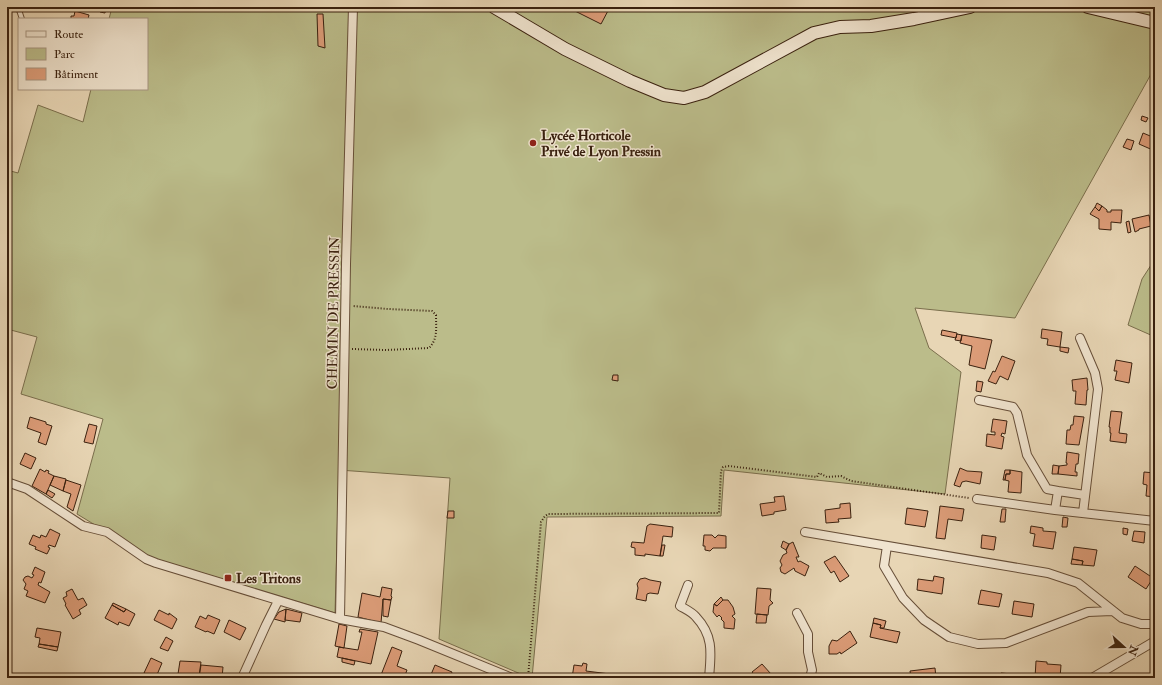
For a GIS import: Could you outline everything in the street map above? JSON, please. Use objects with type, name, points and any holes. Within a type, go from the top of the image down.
[{"type":"street","name":"CHEMIN DE PRESSIN","points":[[340,619],[353,7]]},
{"type":"street","points":[[494,7],[564,49],[630,81],[664,95],[684,98],[705,92],[814,33],[840,27],[871,26],[914,19],[970,7]]},
{"type":"street","points":[[1088,7],[1155,23]]},
{"type":"street","points":[[1080,338],[1094,373],[1098,389],[1083,513]]},
{"type":"street","points":[[979,400],[1013,407],[1017,413],[1027,455],[1047,489],[1085,495]]},
{"type":"street","points":[[7,482],[27,489],[83,526],[107,532],[146,559],[340,619],[384,627],[512,678]]},
{"type":"street","points":[[1055,510],[1058,491]]},
{"type":"street","points":[[977,499],[1055,510],[1155,521]]},
{"type":"street","points":[[805,532],[1048,573],[1078,583],[1122,618],[1141,624],[1155,624]]},
{"type":"street","points":[[887,546],[884,566],[903,598],[924,620],[950,637],[978,644],[1006,643],[1088,612],[1112,611]]},
{"type":"street","points":[[688,585],[680,606],[695,616],[709,635],[711,658],[709,678]]},
{"type":"street","points":[[242,678],[278,601]]},
{"type":"street","points":[[797,613],[808,634],[808,652],[812,670],[810,678]]},
{"type":"street","points":[[1092,678],[1155,641]]},
{"type":"lane","points":[[18,7],[22,18]]},
{"type":"path","points":[[345,348],[386,350],[429,348],[433,344],[436,337],[436,315],[432,310],[388,309],[346,305]]},
{"type":"path","points":[[528,678],[541,522],[548,514],[719,513],[721,471],[722,467],[729,466],[817,477],[819,473],[827,478],[841,476],[851,481],[977,499]]},
{"type":"green space","points":[[112,7],[1155,7],[1155,67],[1015,318],[915,308],[929,348],[961,372],[945,494],[724,470],[721,516],[547,517],[532,678],[530,678],[439,639],[450,478],[339,470],[335,613],[146,556],[77,514],[103,419],[21,394],[37,337],[7,329],[7,170],[18,173],[38,105],[83,122],[91,90],[148,90],[148,18],[109,18]]},
{"type":"green space","points":[[1155,259],[1155,339],[1153,336],[1128,325],[1142,279]]},
{"type":"building","points":[[101,7],[106,7],[105,13],[100,12]]},
{"type":"building","points":[[567,7],[610,7],[601,24]]},
{"type":"building","points":[[75,11],[89,15],[88,18],[71,18],[71,16],[74,16]]},
{"type":"building","points":[[317,14],[323,14],[325,48],[318,46]]},
{"type":"building","points":[[1142,116],[1148,118],[1146,122],[1141,120]]},
{"type":"building","points":[[1143,133],[1155,138],[1155,151],[1139,144]]},
{"type":"building","points":[[1127,139],[1134,141],[1131,150],[1123,147]]},
{"type":"building","points":[[1097,203],[1102,206],[1099,211],[1095,207]]},
{"type":"building","points":[[1102,206],[1107,210],[1107,212],[1111,212],[1111,210],[1122,210],[1121,223],[1111,222],[1111,230],[1099,229],[1099,219],[1090,214],[1095,207],[1099,211]]},
{"type":"building","points":[[1149,215],[1151,226],[1139,229],[1135,232],[1132,219]]},
{"type":"building","points":[[1129,221],[1131,232],[1128,233],[1126,222]]},
{"type":"building","points":[[1042,329],[1062,332],[1060,347],[1047,345],[1048,339],[1041,338]]},
{"type":"building","points":[[942,330],[957,333],[956,338],[941,335]]},
{"type":"building","points":[[957,334],[962,335],[961,341],[955,340]]},
{"type":"building","points":[[962,335],[992,340],[985,369],[969,365],[972,346],[960,343]]},
{"type":"building","points":[[1060,347],[1069,348],[1068,353],[1060,351]]},
{"type":"building","points":[[1002,356],[1015,361],[1008,380],[1000,376],[996,384],[988,381],[993,371],[995,372]]},
{"type":"building","points":[[1116,360],[1132,363],[1129,383],[1115,380],[1117,371],[1114,371]]},
{"type":"building","points":[[613,375],[618,375],[618,381],[612,380]]},
{"type":"building","points":[[1087,378],[1088,390],[1086,405],[1075,404],[1076,391],[1073,391],[1072,380]]},
{"type":"building","points":[[977,381],[983,382],[981,392],[976,391]]},
{"type":"building","points":[[1111,411],[1122,412],[1119,433],[1127,434],[1126,443],[1110,441],[1111,433],[1109,427]]},
{"type":"building","points":[[1074,416],[1084,417],[1079,445],[1066,444],[1067,430],[1070,430],[1071,425],[1073,425]]},
{"type":"building","points":[[30,417],[46,422],[46,424],[52,426],[46,445],[38,442],[41,433],[27,428]]},
{"type":"building","points":[[993,419],[1007,421],[1005,434],[1002,433],[1001,436],[1004,437],[1002,449],[986,446],[987,434],[995,435],[995,432],[991,432]]},
{"type":"building","points":[[89,424],[97,426],[93,444],[84,442]]},
{"type":"building","points":[[1067,452],[1079,454],[1075,472],[1077,472],[1077,476],[1058,474],[1059,466],[1067,465]]},
{"type":"building","points":[[25,453],[36,458],[31,469],[20,464]]},
{"type":"building","points":[[1053,465],[1059,466],[1058,474],[1052,474]]},
{"type":"building","points":[[960,468],[967,471],[982,472],[980,484],[966,481],[962,482],[960,487],[954,485]]},
{"type":"building","points":[[40,469],[45,472],[46,470],[49,471],[48,473],[54,476],[46,494],[32,486]]},
{"type":"building","points":[[1005,470],[1010,470],[1010,474],[1006,474],[1005,480],[1003,480]]},
{"type":"building","points":[[1010,470],[1022,472],[1021,493],[1008,492],[1009,481],[1005,480],[1006,474],[1010,474]]},
{"type":"building","points":[[1144,472],[1155,473],[1155,497],[1146,496],[1147,485],[1143,484]]},
{"type":"building","points":[[54,476],[66,479],[63,491],[50,485]]},
{"type":"building","points":[[66,480],[81,485],[73,511],[67,507],[71,494],[63,491]]},
{"type":"building","points":[[48,490],[55,494],[52,498],[46,494]]},
{"type":"building","points":[[784,496],[786,510],[762,516],[760,504],[775,502],[774,497]]},
{"type":"building","points":[[850,503],[851,518],[838,519],[839,522],[826,523],[825,510],[840,508],[840,504]]},
{"type":"building","points":[[940,506],[964,509],[962,521],[948,519],[945,539],[936,538]]},
{"type":"building","points":[[907,508],[928,511],[925,527],[905,524]]},
{"type":"building","points":[[1002,509],[1006,509],[1005,522],[1000,522]]},
{"type":"building","points":[[448,511],[454,511],[454,518],[447,518]]},
{"type":"building","points":[[1063,517],[1068,518],[1067,527],[1062,527]]},
{"type":"building","points":[[650,524],[673,527],[672,537],[663,536],[660,556],[645,554],[645,556],[635,555],[635,548],[631,547],[632,542],[644,543],[647,526]]},
{"type":"building","points":[[1031,526],[1043,528],[1043,531],[1056,532],[1053,549],[1033,546],[1035,534],[1030,533]]},
{"type":"building","points":[[1123,528],[1128,529],[1127,535],[1123,534]]},
{"type":"building","points":[[50,529],[60,534],[55,547],[49,545],[48,547],[50,548],[47,554],[35,549],[36,547],[29,544],[33,535],[40,538],[41,535],[46,537]]},
{"type":"building","points":[[1134,531],[1145,532],[1144,543],[1132,541]]},
{"type":"building","points":[[704,535],[712,535],[715,538],[718,535],[726,536],[726,548],[713,548],[710,551],[705,550],[705,546],[703,546]]},
{"type":"building","points":[[982,535],[996,537],[994,550],[981,548]]},
{"type":"building","points":[[783,541],[789,544],[786,550],[781,547]]},
{"type":"building","points":[[793,542],[799,557],[796,557],[798,562],[800,561],[809,566],[805,576],[795,571],[794,568],[785,574],[781,572],[780,568],[782,565],[780,561],[783,555],[787,553],[786,550],[789,544]]},
{"type":"building","points":[[662,545],[665,545],[663,556],[660,556]]},
{"type":"building","points":[[1074,547],[1097,550],[1094,566],[1082,565],[1083,561],[1072,559]]},
{"type":"building","points":[[835,556],[849,576],[840,582],[834,571],[831,573],[824,562]]},
{"type":"building","points":[[1072,559],[1083,561],[1082,565],[1071,564]]},
{"type":"building","points":[[1135,566],[1153,578],[1146,589],[1128,577]]},
{"type":"building","points":[[35,567],[45,572],[41,583],[39,582],[38,585],[50,592],[45,603],[26,596],[28,591],[24,589],[26,584],[23,580],[28,576],[32,578]]},
{"type":"building","points":[[934,576],[944,578],[942,594],[917,590],[918,579],[933,581]]},
{"type":"building","points":[[645,578],[661,582],[658,594],[647,594],[646,601],[636,599],[638,588],[637,584],[640,579]]},
{"type":"building","points":[[382,587],[392,589],[392,597],[391,600],[383,599],[381,623],[358,617],[362,593],[380,597]]},
{"type":"building","points":[[757,588],[771,589],[770,600],[773,603],[769,606],[768,615],[755,614]]},
{"type":"building","points":[[72,589],[78,600],[83,598],[87,605],[79,610],[81,614],[73,619],[65,605],[66,604],[63,598],[67,596],[66,592]]},
{"type":"building","points":[[981,590],[1002,594],[999,607],[978,604]]},
{"type":"building","points":[[721,597],[723,600],[717,606],[714,604]]},
{"type":"building","points":[[383,599],[391,600],[388,617],[383,616]]},
{"type":"building","points":[[723,600],[728,600],[733,607],[735,614],[732,616],[735,619],[734,629],[724,628],[722,618],[719,615],[717,617],[713,612],[714,604],[717,606]]},
{"type":"building","points":[[1014,601],[1034,604],[1032,617],[1012,614]]},
{"type":"building","points":[[113,603],[126,609],[124,612],[112,605]]},
{"type":"building","points":[[112,605],[124,612],[126,609],[135,614],[129,626],[119,622],[118,625],[105,618]]},
{"type":"building","points":[[286,609],[285,622],[274,619],[279,612]]},
{"type":"building","points":[[286,609],[302,613],[300,622],[285,620]]},
{"type":"building","points":[[159,610],[169,615],[169,613],[177,619],[172,629],[154,620]]},
{"type":"building","points":[[757,614],[767,615],[766,623],[756,623]]},
{"type":"building","points":[[208,615],[220,620],[214,634],[195,627],[200,616],[206,619]]},
{"type":"building","points":[[874,618],[886,621],[884,628],[880,628],[881,625],[873,623]]},
{"type":"building","points":[[229,620],[246,628],[240,640],[224,632]]},
{"type":"building","points":[[873,623],[881,625],[880,628],[900,632],[897,643],[870,637]]},
{"type":"building","points":[[339,624],[347,626],[344,648],[335,646]]},
{"type":"building","points":[[37,628],[61,632],[58,647],[39,644],[40,638],[35,637]]},
{"type":"building","points":[[360,629],[378,632],[371,664],[337,657],[339,647],[358,650],[362,632],[359,632]]},
{"type":"building","points":[[850,631],[857,643],[841,654],[840,652],[837,654],[829,654],[829,646],[832,640],[837,641]]},
{"type":"building","points":[[166,637],[173,641],[168,651],[160,648]]},
{"type":"building","points":[[39,644],[58,647],[57,651],[38,647]]},
{"type":"building","points":[[392,647],[402,651],[397,666],[407,670],[404,678],[393,676],[392,678],[388,678],[381,675]]},
{"type":"building","points":[[151,658],[162,663],[156,677],[159,678],[151,678],[152,676],[144,673]]},
{"type":"building","points":[[342,658],[355,661],[354,665],[342,662]]},
{"type":"building","points":[[180,661],[201,662],[199,676],[178,674]]},
{"type":"building","points":[[1036,661],[1047,662],[1047,664],[1061,665],[1060,678],[1035,678]]},
{"type":"building","points":[[583,663],[587,664],[586,671],[610,674],[610,678],[572,678],[574,665],[582,666]]},
{"type":"building","points":[[762,664],[771,674],[780,678],[757,678],[752,672]]},
{"type":"building","points":[[201,665],[223,667],[222,678],[199,678]]},
{"type":"building","points":[[435,665],[452,672],[450,678],[430,677]]},
{"type":"building","points":[[935,668],[936,678],[911,678],[910,671]]},
{"type":"building","points":[[1001,673],[1022,675],[1022,678],[1000,678]]},
{"type":"place","name":"Lycée Horticole Privé de Lyon Pressin","points":[[533,143]]},
{"type":"place","name":"Les Tritons","points":[[228,578]]}]
